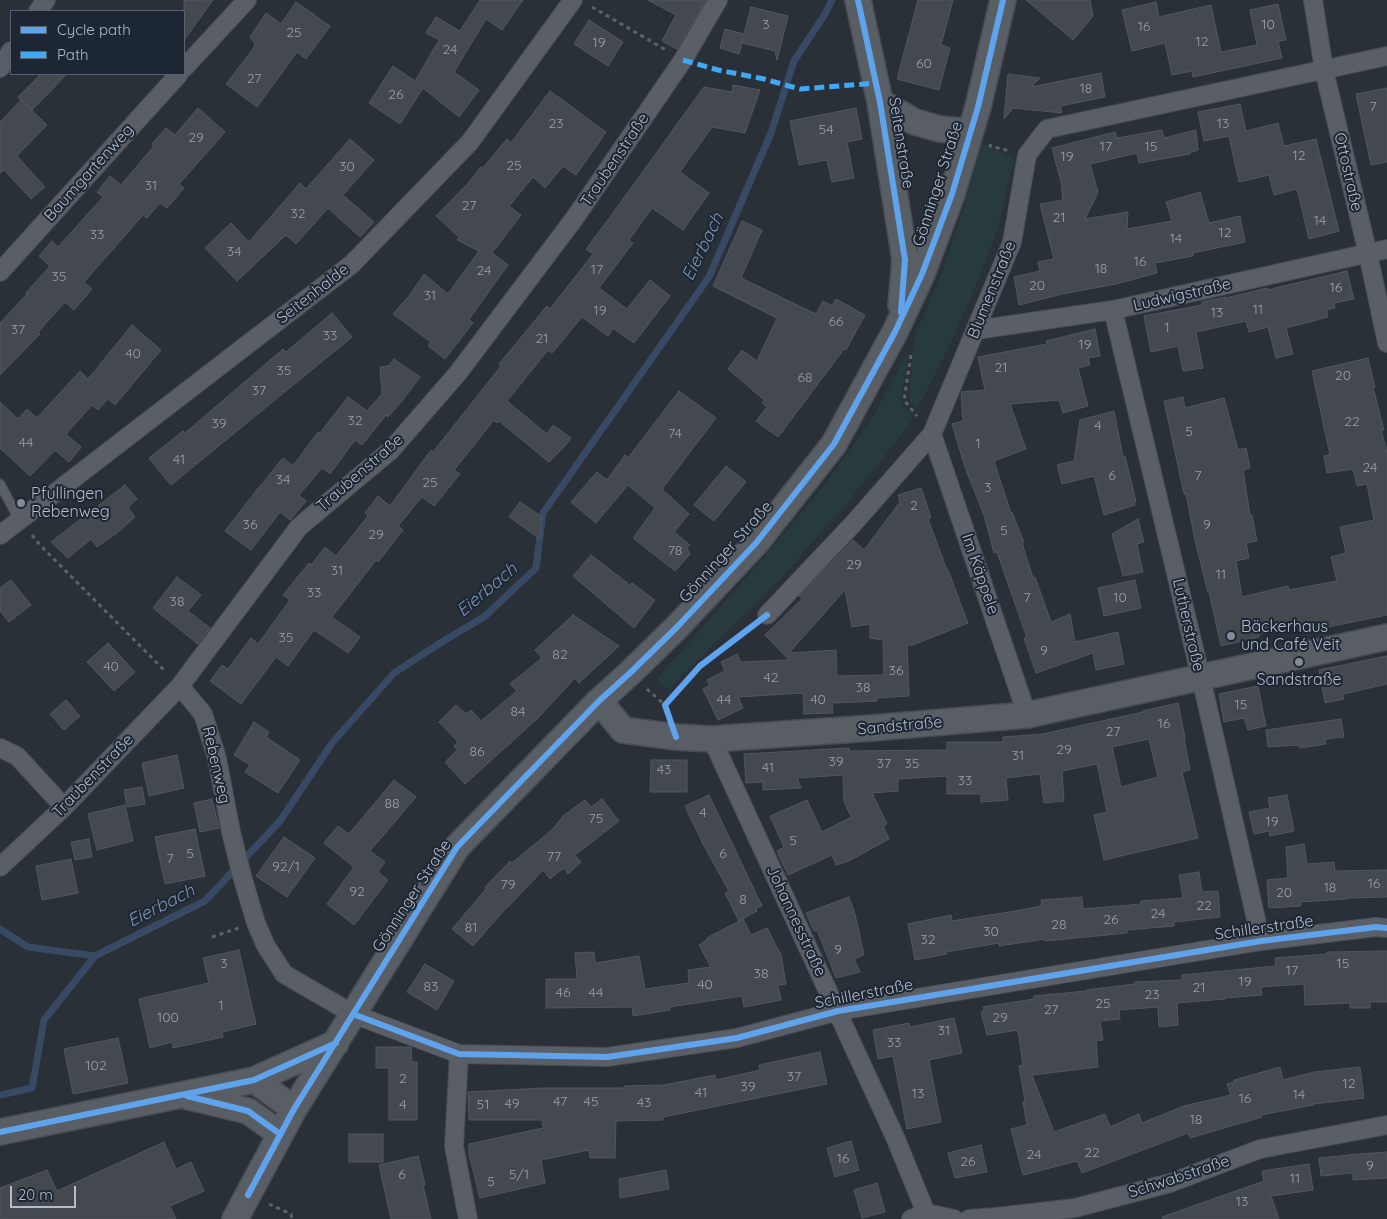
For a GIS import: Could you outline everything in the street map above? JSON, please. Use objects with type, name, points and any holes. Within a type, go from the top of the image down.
[{"type":"main road","name":"Gönninger Straße","points":[[235,1219],[294,1109],[457,847],[599,701],[677,628],[756,543],[834,444],[900,322],[922,274],[952,194],[982,135],[978,107],[1002,0]]},
{"type":"main road","name":"Seitenstraße","points":[[860,8],[880,102],[905,260],[900,322]]},
{"type":"main road","points":[[880,102],[915,122],[940,129],[982,135]]},
{"type":"main road","name":"Sandstraße","points":[[599,701],[623,730],[676,737],[712,739],[872,728],[1027,715],[1387,636]]},
{"type":"main road","points":[[0,1132],[254,1080],[336,1043]]},
{"type":"main road","points":[[254,1080],[294,1109]]},
{"type":"main road","points":[[182,1095],[248,1111],[280,1134]]},
{"type":"street","points":[[185,67],[247,0]]},
{"type":"street","name":"Traubenstraße","points":[[0,866],[64,807],[180,686],[299,527],[391,450],[458,373],[574,219],[683,60],[718,0]]},
{"type":"street","name":"Ottostraße","points":[[1313,0],[1324,70],[1387,342]]},
{"type":"street","name":"Seitenhalde","points":[[0,535],[352,264],[470,142],[581,2]]},
{"type":"street","points":[[0,68],[10,53]]},
{"type":"street","name":"Blumenstraße","points":[[767,615],[853,524],[932,434],[1012,242],[1027,155],[1048,129],[1387,56]]},
{"type":"street","name":"Baumgartenweg","points":[[0,272],[177,75]]},
{"type":"street","name":"Ludwigstraße","points":[[976,330],[1113,310],[1387,249]]},
{"type":"street","name":"Lutherstraße","points":[[1113,310],[1201,678],[1261,941]]},
{"type":"street","name":"Im Käppele","points":[[932,434],[1027,715]]},
{"type":"street","name":"Rebenweg","points":[[180,686],[203,714],[217,758],[231,832],[242,876],[256,923],[266,946],[284,974],[353,1014]]},
{"type":"street","name":"Johannesstraße","points":[[712,739],[895,1136],[919,1216]]},
{"type":"street","points":[[0,748],[17,756],[64,807]]},
{"type":"street","name":"Schillerstraße","points":[[353,1014],[459,1054],[607,1058],[737,1038],[838,1012],[1261,941],[1376,927],[1387,928]]},
{"type":"street","points":[[459,1054],[454,1146],[468,1219]]},
{"type":"street","name":"Schwabstraße","points":[[969,1219],[996,1218],[1075,1208],[1170,1183],[1260,1149],[1387,1124]]},
{"type":"street","points":[[919,1216],[954,1219]]},
{"type":"lane","points":[[0,484],[19,519]]},
{"type":"path","points":[[581,2],[683,60]]},
{"type":"path","points":[[982,135],[990,146],[1016,152]]},
{"type":"path","points":[[912,348],[904,400],[932,434]]},
{"type":"path","points":[[19,519],[40,545],[180,686]]},
{"type":"path","points":[[646,688],[665,705]]},
{"type":"path","points":[[212,937],[256,923]]},
{"type":"path","points":[[290,1214],[292,1219]]},
{"type":"green space","points":[[981,143],[1014,158],[998,228],[978,281],[948,349],[917,410],[908,399],[915,336],[943,270],[962,213]]},
{"type":"green space","points":[[909,350],[901,403],[913,417],[900,437],[847,503],[783,576],[668,690],[657,679],[765,556],[825,484],[872,419]]},
{"type":"building","points":[[184,0],[213,0],[185,39]]},
{"type":"building","points":[[480,0],[523,0],[502,30],[486,19],[454,72],[479,90],[459,117],[423,88],[400,124],[369,103],[393,66],[415,81],[439,40],[426,33],[436,17],[460,31]]},
{"type":"building","points":[[648,0],[706,0],[677,49],[662,41],[676,15]]},
{"type":"building","points":[[918,0],[953,0],[941,45],[950,48],[939,90],[897,79]]},
{"type":"building","points":[[1026,0],[1090,0],[1093,16],[1073,40]]},
{"type":"building","points":[[296,2],[330,26],[306,59],[297,52],[257,107],[226,84],[253,49],[255,44],[250,37],[266,13],[281,24]]},
{"type":"building","points":[[1156,2],[1159,17],[1211,5],[1221,52],[1257,45],[1250,10],[1278,4],[1286,40],[1278,41],[1282,58],[1193,77],[1192,71],[1172,75],[1165,43],[1132,51],[1122,10]]},
{"type":"building","points":[[751,7],[788,16],[777,60],[775,51],[742,43],[743,39],[739,54],[720,48],[725,29],[744,34]]},
{"type":"building","points":[[589,20],[623,42],[608,66],[574,44]]},
{"type":"building","points":[[1101,73],[1105,97],[1060,106],[1062,113],[1013,108],[1004,119],[1008,74],[1040,78],[1031,87]]},
{"type":"building","points":[[40,75],[66,75],[32,110],[18,97]]},
{"type":"building","points":[[733,85],[760,90],[745,133],[712,127],[680,172],[709,193],[683,230],[652,208],[629,240],[633,243],[599,288],[627,309],[650,280],[670,296],[634,343],[613,328],[608,336],[582,317],[552,353],[548,350],[507,401],[547,434],[553,425],[571,438],[564,447],[549,462],[499,421],[497,423],[494,420],[454,470],[460,474],[434,506],[422,497],[398,526],[403,530],[378,562],[376,560],[332,617],[360,637],[348,653],[314,630],[288,666],[276,657],[241,704],[210,681],[222,665],[228,669],[251,638],[258,644],[290,600],[283,595],[309,563],[311,565],[325,547],[336,556],[368,516],[365,513],[378,496],[390,506],[431,450],[433,452],[501,366],[499,364],[547,306],[550,309],[593,254],[586,249],[704,87],[732,92]]},
{"type":"building","points":[[1387,88],[1387,162],[1371,165],[1356,94]]},
{"type":"building","points":[[550,91],[606,132],[576,175],[563,166],[545,188],[533,177],[509,206],[521,215],[492,253],[508,265],[469,319],[473,323],[445,359],[428,346],[431,342],[393,314],[409,296],[424,274],[448,294],[479,251],[457,240],[459,237],[436,216],[481,167],[482,169],[507,139],[511,143]]},
{"type":"building","points":[[21,100],[47,125],[17,156],[45,187],[31,199],[4,170],[0,173],[0,122]]},
{"type":"building","points":[[1240,104],[1246,131],[1278,123],[1284,146],[1316,139],[1339,231],[1309,239],[1297,189],[1274,195],[1269,175],[1239,182],[1229,136],[1204,141],[1198,112]]},
{"type":"building","points":[[198,108],[225,132],[179,184],[184,188],[167,208],[160,203],[147,218],[143,215],[84,282],[92,289],[74,310],[65,302],[38,332],[40,334],[0,375],[0,323],[50,266],[39,256],[52,241],[58,247],[103,197],[97,192],[110,176],[121,185],[154,146],[152,144],[166,128],[175,135]]},
{"type":"building","points":[[856,108],[862,139],[847,142],[854,178],[832,182],[827,160],[799,165],[790,121]]},
{"type":"building","points":[[1162,130],[1164,138],[1196,130],[1198,150],[1190,154],[1139,163],[1137,153],[1090,164],[1098,192],[1085,219],[1128,212],[1127,229],[1172,221],[1166,202],[1200,192],[1209,223],[1240,216],[1245,242],[1193,253],[1193,256],[1155,263],[1157,273],[1019,305],[1014,277],[1040,271],[1038,262],[1054,259],[1040,204],[1063,200],[1061,182],[1052,148],[1115,132],[1117,138]]},
{"type":"building","points":[[350,139],[374,160],[343,195],[374,222],[360,237],[328,208],[296,244],[286,235],[237,281],[205,248],[231,223],[249,242],[300,183],[306,189]]},
{"type":"building","points":[[742,221],[762,230],[741,278],[816,314],[823,301],[832,306],[836,299],[865,315],[846,350],[844,349],[778,437],[756,421],[767,407],[762,403],[764,400],[728,369],[742,350],[757,361],[777,318],[713,286]]},
{"type":"building","points":[[1347,271],[1354,299],[1334,303],[1335,308],[1326,310],[1328,317],[1286,328],[1293,354],[1276,358],[1268,327],[1249,332],[1246,321],[1196,332],[1203,368],[1183,371],[1178,346],[1151,352],[1144,316],[1202,305],[1202,302],[1267,288],[1267,290]]},
{"type":"building","points":[[332,313],[352,337],[171,485],[149,458],[183,431],[185,433],[283,349],[286,352]]},
{"type":"building","points":[[132,325],[161,350],[115,405],[108,399],[98,410],[92,405],[66,434],[81,447],[69,462],[55,450],[30,476],[0,448],[0,402],[18,419],[27,409],[37,418],[80,371],[88,379]]},
{"type":"building","points":[[1095,329],[1100,356],[1088,358],[1090,365],[1078,368],[1088,406],[1063,413],[1059,400],[1010,404],[1026,449],[994,461],[1011,513],[1024,542],[1022,543],[1033,578],[1035,577],[1051,622],[1070,614],[1075,642],[1118,632],[1124,664],[1096,670],[1093,653],[1036,673],[1024,638],[1027,638],[997,552],[994,553],[984,515],[966,470],[952,424],[963,421],[961,392],[985,390],[978,357],[1047,344],[1046,341]]},
{"type":"building","points":[[1368,358],[1384,430],[1381,430],[1387,452],[1387,615],[1318,629],[1317,620],[1259,634],[1259,637],[1221,646],[1195,540],[1186,494],[1184,494],[1164,401],[1183,397],[1185,408],[1224,398],[1238,450],[1246,448],[1250,468],[1243,470],[1250,515],[1252,515],[1257,541],[1246,543],[1249,558],[1236,561],[1242,597],[1288,586],[1289,590],[1337,581],[1331,557],[1346,553],[1340,527],[1374,520],[1367,484],[1357,486],[1353,469],[1327,473],[1324,456],[1330,455],[1312,371]]},
{"type":"building","points":[[394,359],[420,377],[402,401],[388,417],[386,415],[362,445],[355,440],[330,474],[322,468],[299,495],[306,501],[290,520],[280,512],[251,550],[225,531],[283,458],[293,466],[318,432],[320,433],[348,397],[367,411],[382,394],[380,367],[389,366]]},
{"type":"building","points":[[679,391],[716,418],[662,489],[689,514],[674,532],[690,545],[687,548],[690,554],[675,571],[633,538],[655,508],[628,485],[596,523],[571,502],[597,472],[607,480],[625,455],[628,458]]},
{"type":"building","points":[[1114,411],[1123,457],[1125,456],[1136,502],[1134,502],[1135,505],[1104,515],[1094,476],[1062,484],[1057,465],[1074,461],[1080,420]]},
{"type":"building","points":[[726,466],[746,482],[714,521],[694,505]]},
{"type":"building","points":[[125,485],[137,499],[128,507],[135,517],[117,533],[97,547],[91,539],[68,558],[51,542]]},
{"type":"building","points":[[921,488],[931,518],[928,519],[968,623],[913,645],[907,645],[909,696],[877,698],[877,701],[832,703],[833,713],[804,714],[803,693],[738,697],[743,708],[718,720],[703,689],[710,685],[707,680],[725,671],[721,662],[737,654],[741,662],[789,660],[765,635],[802,599],[799,596],[853,540],[864,550],[900,502],[898,495]],"holes":[[[845,590],[852,627],[870,624],[870,638],[883,640],[884,675],[837,676],[836,650],[789,653]]]},
{"type":"building","points":[[520,502],[541,516],[540,539],[509,517]]},
{"type":"building","points":[[1138,519],[1144,542],[1137,544],[1143,572],[1123,576],[1112,534]]},
{"type":"building","points":[[591,555],[630,585],[632,583],[655,600],[634,628],[573,576]]},
{"type":"building","points":[[177,577],[201,595],[188,611],[210,628],[198,644],[153,608]]},
{"type":"building","points":[[11,580],[31,605],[9,622],[0,611],[0,588]]},
{"type":"building","points":[[1135,580],[1141,608],[1104,616],[1098,588]]},
{"type":"building","points":[[573,615],[619,646],[579,683],[575,678],[538,718],[465,784],[445,762],[457,750],[454,746],[458,742],[439,722],[456,705],[466,714],[471,710],[481,721],[517,691],[510,684],[542,658],[535,650]]},
{"type":"building","points":[[108,643],[135,672],[114,691],[87,662]]},
{"type":"building","points":[[1387,656],[1387,684],[1343,694],[1344,699],[1325,703],[1319,670]]},
{"type":"building","points":[[1258,686],[1266,726],[1248,730],[1244,718],[1224,722],[1219,694]]},
{"type":"building","points":[[66,700],[80,716],[64,730],[50,714]]},
{"type":"building","points":[[1178,703],[1190,770],[1182,772],[1198,838],[1104,860],[1094,815],[1107,812],[1097,764],[1062,771],[1064,801],[1044,803],[1040,774],[1006,778],[1008,800],[981,802],[981,794],[947,794],[947,776],[898,779],[898,791],[872,793],[887,824],[883,826],[889,839],[849,861],[836,865],[832,855],[788,875],[777,851],[784,847],[770,816],[807,800],[822,832],[851,817],[844,801],[843,775],[797,778],[801,788],[763,790],[763,782],[746,783],[744,754],[849,748],[849,751],[947,750],[947,742],[1003,742],[1003,737],[1043,734]],"holes":[[[1149,739],[1158,777],[1121,787],[1112,747]]]},
{"type":"building","points":[[1341,719],[1344,737],[1325,739],[1326,744],[1300,748],[1299,745],[1268,747],[1266,730]]},
{"type":"building","points":[[254,722],[269,732],[266,737],[300,760],[278,793],[245,772],[250,765],[234,755]]},
{"type":"building","points":[[177,755],[184,788],[149,796],[142,763]]},
{"type":"building","points":[[651,760],[687,760],[687,792],[650,792]]},
{"type":"building","points":[[394,780],[416,797],[370,851],[385,862],[378,872],[388,880],[354,925],[327,904],[354,867],[324,843],[338,826],[349,834]]},
{"type":"building","points":[[142,787],[145,804],[127,807],[124,790]]},
{"type":"building","points":[[709,795],[762,906],[756,908],[757,911],[739,921],[725,893],[729,891],[685,806]]},
{"type":"building","points":[[1287,795],[1294,831],[1270,836],[1269,831],[1254,834],[1249,812],[1270,808],[1268,798]]},
{"type":"building","points":[[212,799],[219,828],[200,832],[194,803]]},
{"type":"building","points":[[602,799],[619,821],[575,855],[581,862],[568,874],[564,868],[550,879],[543,870],[473,946],[452,929],[486,889],[485,887],[510,861],[512,863],[553,829],[563,816],[585,800],[591,807]]},
{"type":"building","points":[[125,805],[133,841],[97,850],[88,814]]},
{"type":"building","points":[[195,829],[205,876],[165,884],[155,837]]},
{"type":"building","points":[[284,837],[315,858],[287,897],[256,876]]},
{"type":"building","points":[[89,839],[92,857],[75,860],[71,842]]},
{"type":"building","points":[[1304,844],[1307,864],[1334,862],[1335,871],[1387,870],[1387,897],[1301,902],[1301,906],[1269,908],[1267,880],[1288,878],[1286,847]]},
{"type":"building","points":[[71,859],[78,893],[42,900],[36,866]]},
{"type":"building","points":[[1199,872],[1202,892],[1218,891],[1220,917],[1174,922],[1174,926],[1127,930],[1127,933],[1045,941],[1045,939],[999,946],[999,943],[946,952],[947,954],[915,960],[908,924],[951,915],[952,921],[1015,911],[1042,906],[1041,900],[1082,897],[1083,909],[1141,904],[1141,901],[1183,898],[1179,875]]},
{"type":"building","points":[[849,897],[855,914],[864,955],[854,959],[860,972],[836,978],[817,930],[814,931],[806,913]]},
{"type":"building","points":[[743,919],[751,935],[767,928],[781,955],[786,984],[778,985],[781,1000],[744,1007],[742,996],[669,1007],[670,1010],[633,1016],[632,1007],[546,1008],[546,979],[577,979],[575,953],[594,952],[595,963],[639,956],[645,989],[689,983],[688,970],[711,967],[699,945],[707,938]]},
{"type":"building","points":[[239,950],[256,1024],[222,1032],[223,1037],[173,1048],[172,1042],[150,1048],[139,999],[209,983],[203,958]]},
{"type":"building","points":[[1387,951],[1387,1002],[1370,1002],[1370,1008],[1350,1008],[1350,1003],[1305,1005],[1304,984],[1261,987],[1262,995],[1177,1003],[1178,1025],[1159,1027],[1158,1007],[1119,1010],[1120,1019],[1100,1021],[1103,1040],[1096,1041],[1098,1067],[1032,1075],[1054,1132],[1105,1114],[1110,1127],[1139,1114],[1142,1123],[1184,1106],[1231,1095],[1227,1084],[1234,1082],[1234,1080],[1280,1067],[1283,1080],[1314,1072],[1360,1067],[1364,1098],[1313,1104],[1261,1115],[1262,1117],[1190,1138],[1188,1133],[1082,1173],[1077,1161],[1023,1175],[1011,1129],[1027,1125],[1019,1066],[1023,1065],[1018,1030],[987,1035],[981,1012],[984,1011],[983,1007],[1034,999],[1034,996],[1086,991],[1135,984],[1135,982],[1182,980],[1182,975],[1276,966],[1275,958],[1327,954],[1327,952]]},
{"type":"building","points":[[425,964],[454,981],[437,1010],[407,992]]},
{"type":"building","points":[[954,1018],[962,1053],[929,1060],[941,1122],[907,1129],[893,1056],[878,1059],[873,1030],[909,1023],[910,1027]]},
{"type":"building","points":[[118,1038],[128,1083],[73,1094],[64,1049]]},
{"type":"building","points":[[376,1047],[411,1047],[412,1062],[417,1062],[417,1120],[389,1120],[389,1068],[376,1068]]},
{"type":"building","points":[[820,1052],[827,1084],[663,1117],[663,1120],[616,1121],[615,1158],[590,1158],[589,1150],[541,1160],[545,1183],[480,1198],[469,1154],[469,1144],[543,1128],[542,1120],[469,1120],[468,1092],[544,1088],[624,1088],[624,1086],[664,1085],[715,1075],[716,1080],[760,1070],[759,1065]]},
{"type":"building","points":[[349,1134],[383,1134],[383,1162],[349,1162]]},
{"type":"building","points":[[851,1141],[859,1170],[835,1177],[827,1148]]},
{"type":"building","points":[[164,1142],[176,1169],[191,1162],[204,1191],[170,1206],[176,1219],[0,1219],[0,1188],[47,1170],[57,1191]]},
{"type":"building","points":[[981,1145],[987,1172],[955,1178],[948,1153]]},
{"type":"building","points":[[1387,1152],[1387,1178],[1353,1180],[1353,1173],[1321,1176],[1319,1158]]},
{"type":"building","points":[[418,1156],[431,1219],[391,1219],[379,1165]]},
{"type":"building","points":[[1309,1164],[1313,1190],[1271,1196],[1279,1219],[1163,1219],[1162,1217],[1264,1181],[1262,1171]]},
{"type":"building","points":[[666,1170],[669,1189],[620,1198],[619,1179]]},
{"type":"building","points":[[877,1183],[885,1212],[862,1218],[854,1190]]},
{"type":"waterway","name":"Eierbach","points":[[0,1095],[32,1088],[44,1020],[95,956],[205,901],[280,821],[332,743],[394,673],[484,617],[536,568],[543,513],[709,277],[771,133],[794,61],[832,0]]},
{"type":"waterway","points":[[0,929],[28,947],[95,956]]},
{"type":"marked path","points":[[683,60],[800,89],[877,83]]},
{"type":"cycle path","points":[[858,0],[880,102],[905,260],[901,312]]},
{"type":"cycle path","points":[[248,1195],[294,1109],[457,847],[599,701],[677,627],[756,543],[834,444],[895,332],[922,274],[952,194],[978,107],[1003,0]]},
{"type":"cycle path","points":[[676,737],[665,705],[700,666],[767,615]]},
{"type":"cycle path","points":[[353,1014],[459,1054],[607,1057],[737,1038],[838,1011],[1261,941],[1376,927],[1387,928]]},
{"type":"cycle path","points":[[0,1132],[254,1080],[336,1043]]},
{"type":"cycle path","points":[[187,1096],[248,1111],[280,1134]]},
{"type":"place","name":"Pfullingen Rebenweg","points":[[21,503]]},
{"type":"place","name":"Bäckerhaus und Café Veit","points":[[1231,636]]},
{"type":"place","name":"Sandstraße","points":[[1299,662]]}]
